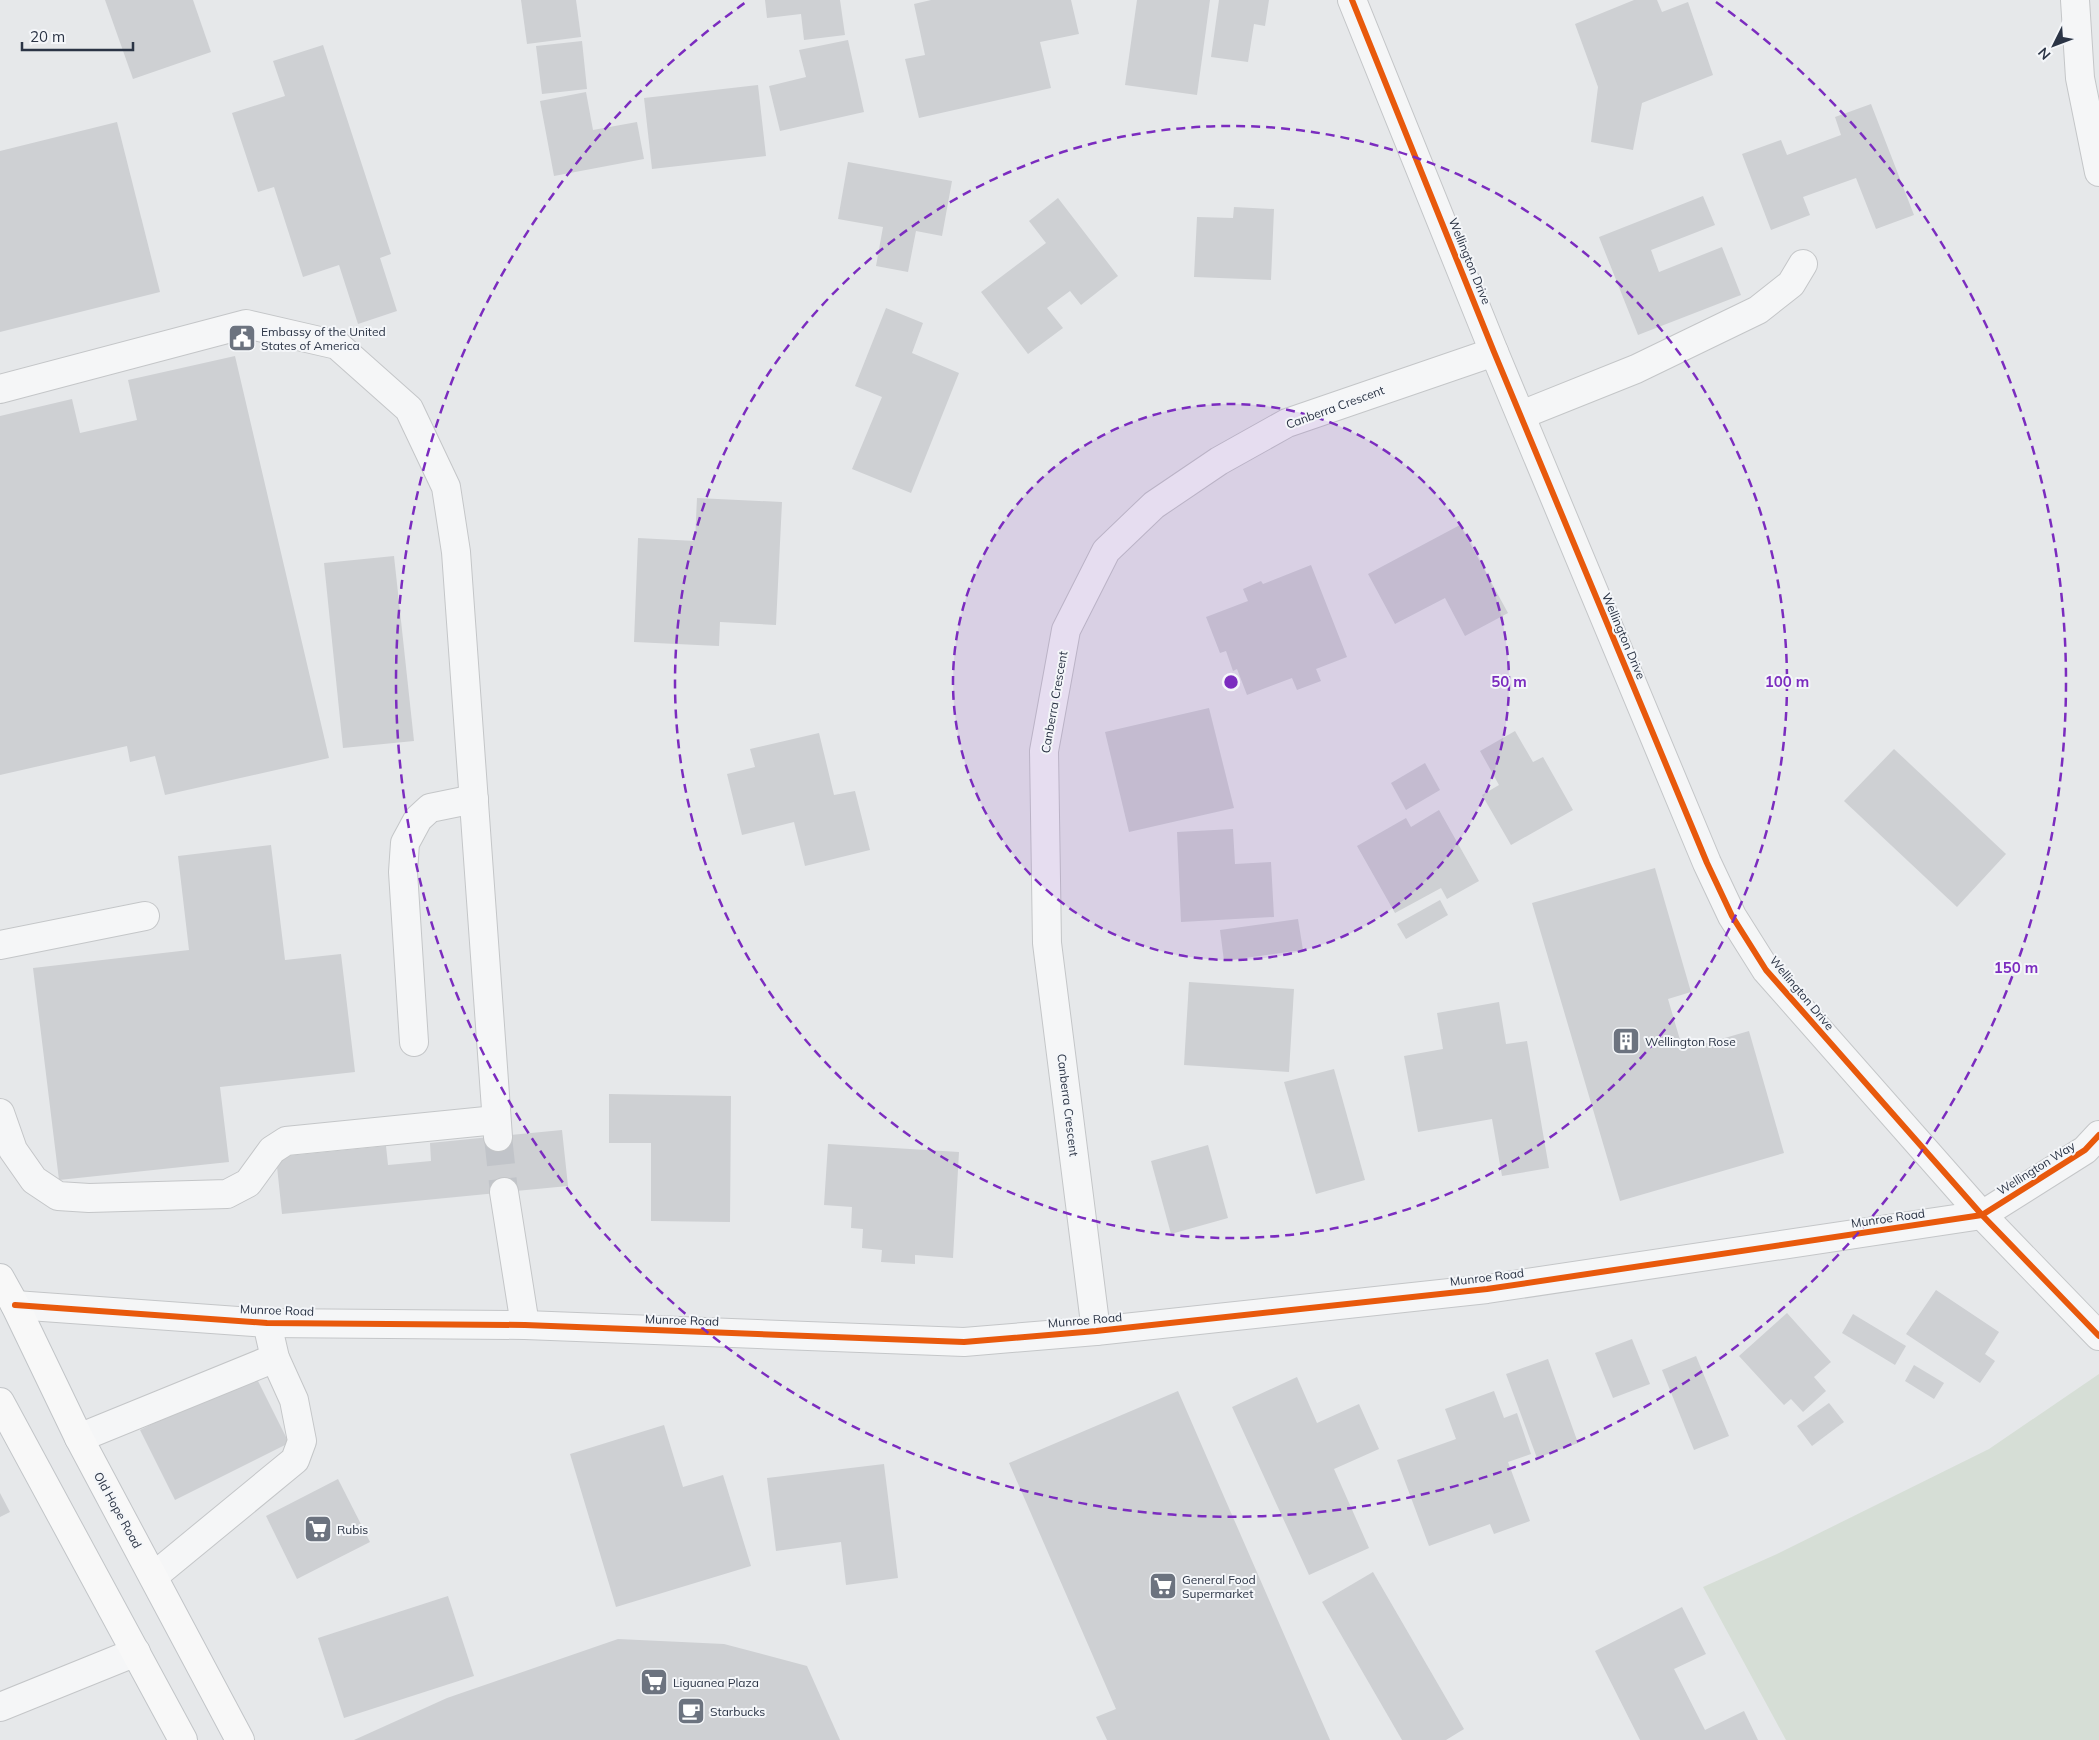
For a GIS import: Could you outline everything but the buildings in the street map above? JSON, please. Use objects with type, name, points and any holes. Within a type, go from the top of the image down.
[{"type":"main road","name":"Old Hope Road","points":[[0,1278],[16,1305],[79,1438],[240,1740]]},
{"type":"main road","points":[[1,1406],[183,1740]]},
{"type":"street","name":"Wellington Drive","points":[[1352,0],[1494,352],[1707,863],[1732,916],[1766,970],[1982,1215]]},
{"type":"street","points":[[2075,0],[2080,78],[2099,172]]},
{"type":"street","points":[[1521,415],[1636,369],[1758,310],[1791,284],[1803,264]]},
{"type":"street","points":[[0,389],[246,324],[337,345],[409,409],[446,487],[456,552],[497,1128],[286,1141],[272,1150],[248,1183],[228,1194],[89,1198],[58,1196],[34,1180],[13,1150],[0,1113]]},
{"type":"street","name":"Canberra Crescent","points":[[1096,1331],[1047,943],[1044,751],[1066,630],[1106,551],[1154,505],[1219,461],[1287,423],[1494,352]]},
{"type":"street","points":[[414,1042],[403,872],[405,843],[418,819],[430,808],[474,799]]},
{"type":"street","points":[[0,945],[145,916]]},
{"type":"street","name":"Wellington Way","points":[[1982,1215],[2085,1150],[2099,1135]]},
{"type":"street","points":[[504,1192],[525,1325]]},
{"type":"street","points":[[1982,1215],[2099,1336]]},
{"type":"street","name":"Munroe Road","points":[[16,1305],[267,1323],[525,1325],[964,1342],[1096,1331],[1487,1289],[1982,1215]]},
{"type":"street","points":[[154,1576],[295,1460],[302,1441],[294,1400],[274,1358],[267,1323]]},
{"type":"street","points":[[79,1438],[274,1358]]},
{"type":"street","points":[[0,1707],[136,1652]]},
{"type":"shaded area","points":[[2099,1374],[2099,1740],[1786,1740],[1703,1587],[1777,1554],[1989,1449]]},
{"type":"tunnel","points":[[498,1137],[504,1192]]},
{"type":"cycle path","points":[[1352,0],[1494,352],[1707,863],[1732,916],[1766,970],[1982,1215],[2099,1336]]},
{"type":"cycle path","points":[[15,1305],[267,1323],[525,1325],[964,1342],[1096,1331],[1487,1289],[1982,1215],[2085,1150],[2099,1135]]},
{"type":"place","name":"Embassy of the United States of America","points":[[242,338]]},
{"type":"place","name":"Wellington Rose","points":[[1626,1041]]},
{"type":"place","name":"Rubis","points":[[318,1529]]},
{"type":"place","name":"General Food Supermarket","points":[[1163,1586]]},
{"type":"place","name":"Liguanea Plaza","points":[[654,1682]]},
{"type":"place","name":"Starbucks","points":[[691,1711]]}]
